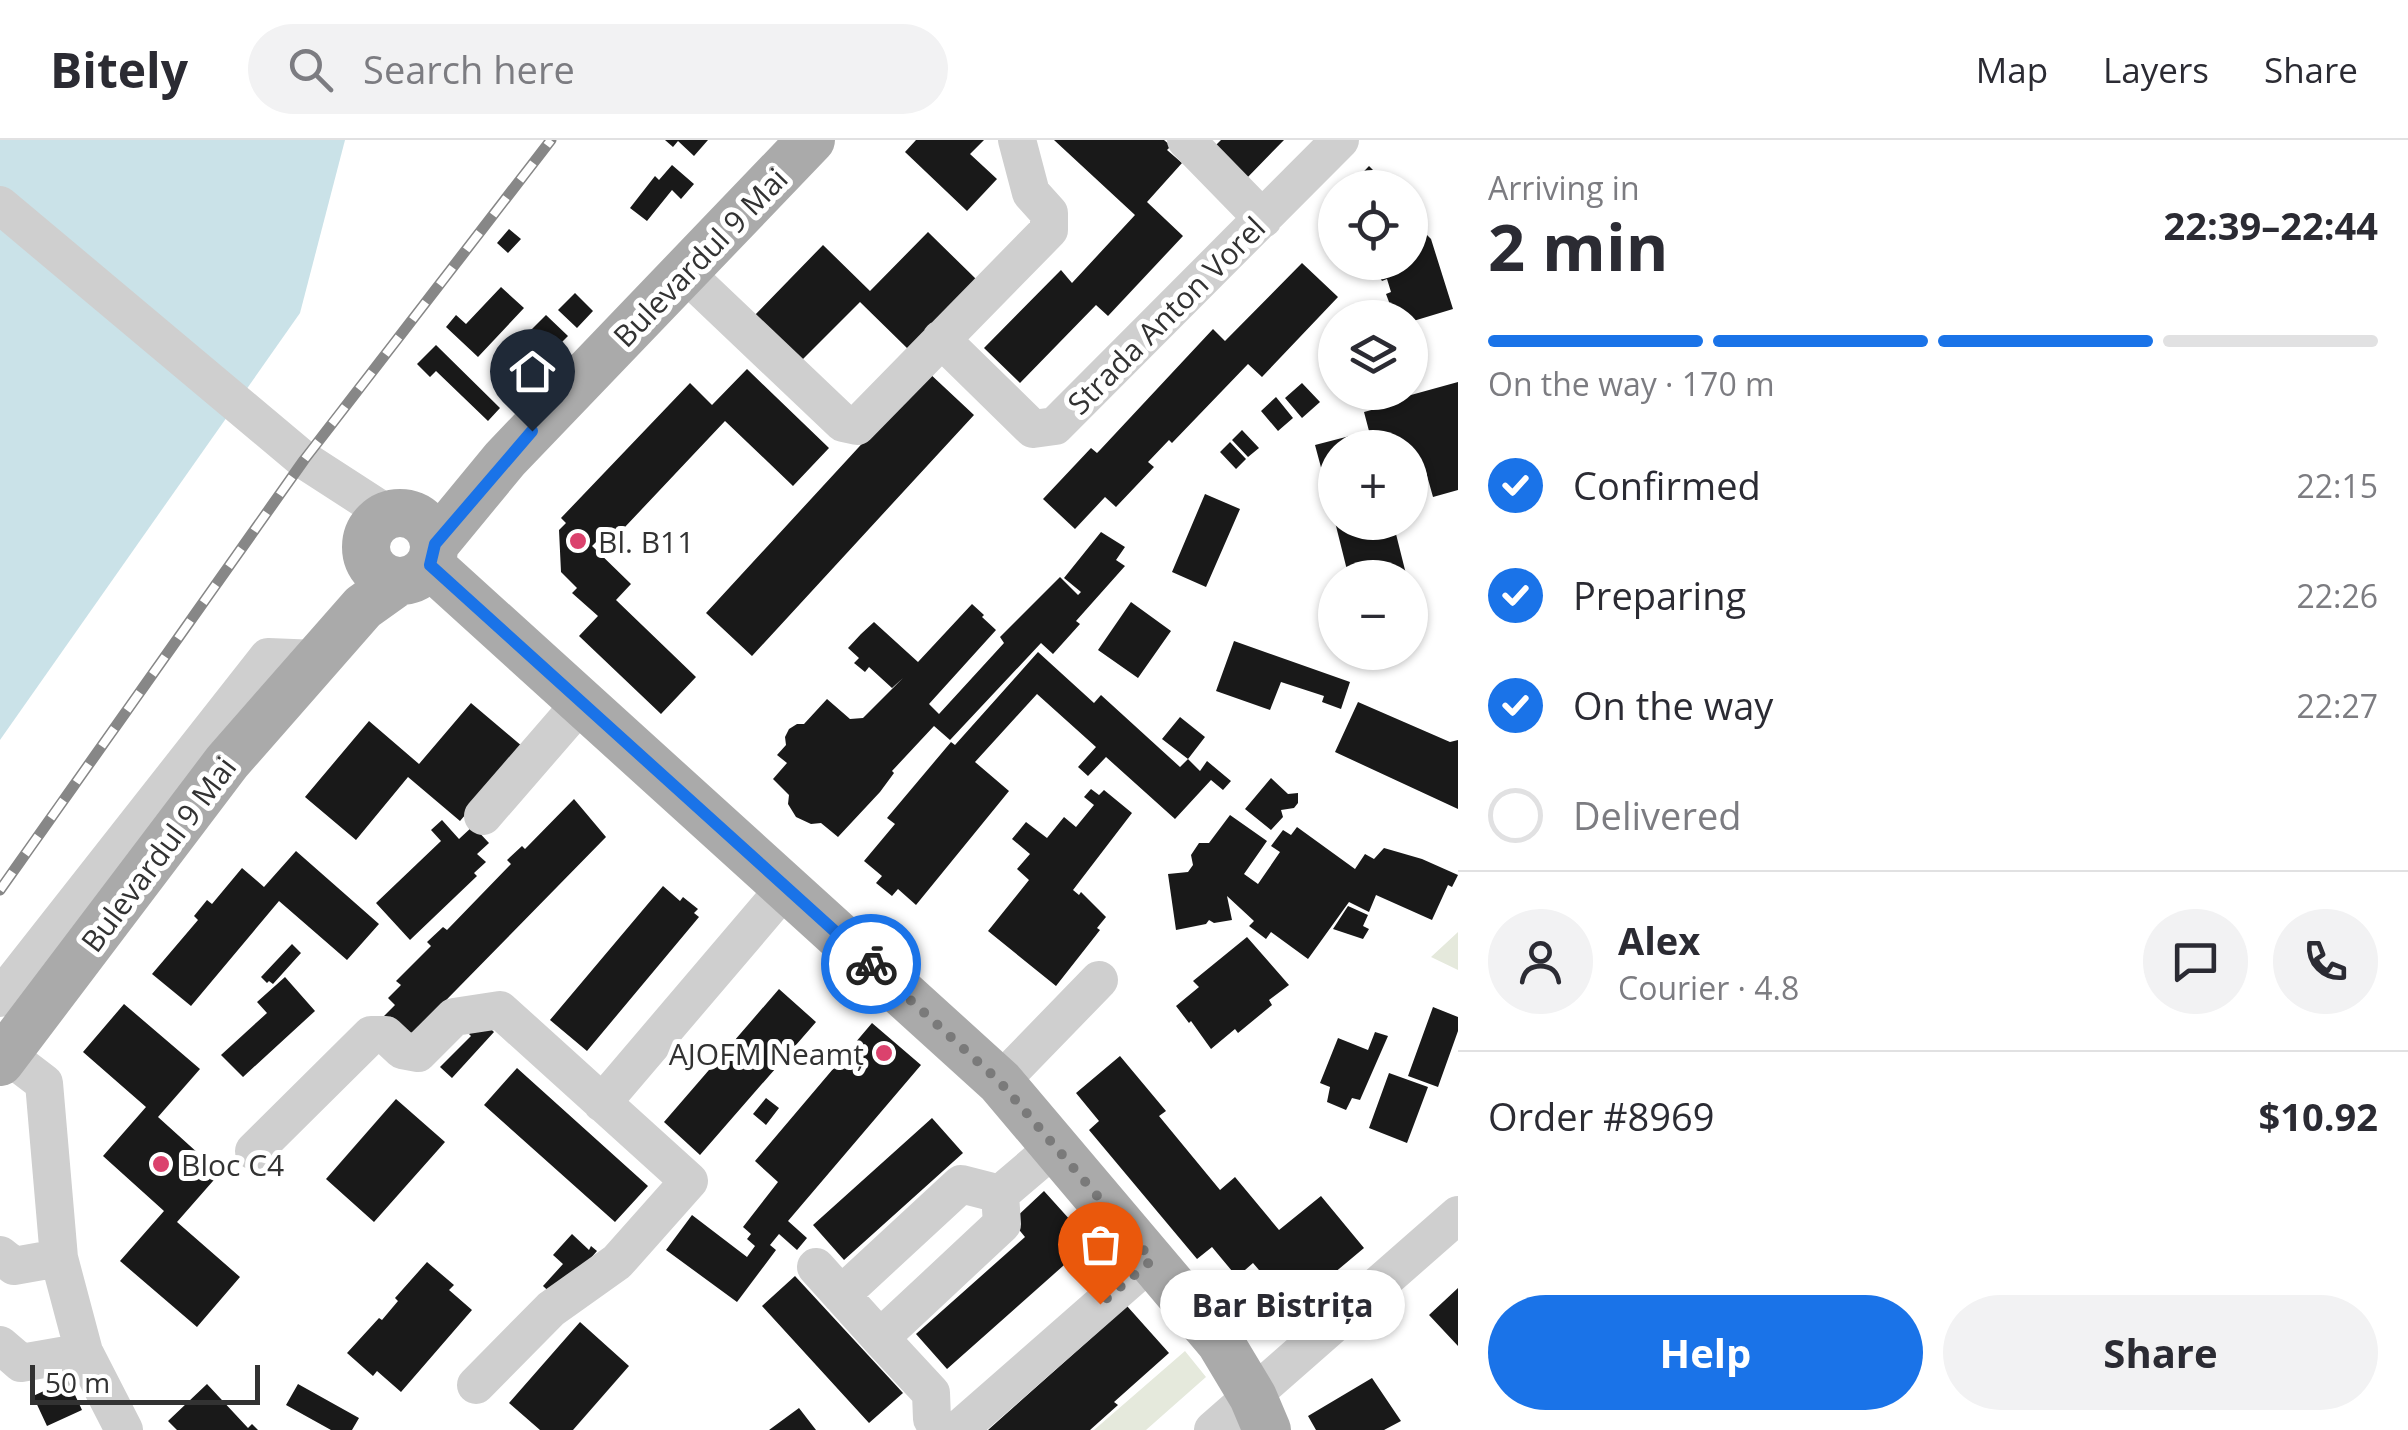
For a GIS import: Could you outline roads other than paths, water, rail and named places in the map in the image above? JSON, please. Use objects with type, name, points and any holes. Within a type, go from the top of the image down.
[{"type":"main road","name":"Bulevardul 9 Mai","points":[[3,1058],[227,762],[362,607],[399,544],[505,460],[811,140]]},
{"type":"main road","points":[[399,544],[582,702],[1000,1082],[1220,1342],[1260,1414]]},
{"type":"street","points":[[684,272],[843,424],[857,426],[1048,230],[1049,213],[1031,193],[1017,140]]},
{"type":"street","points":[[1186,140],[1263,218]]},
{"type":"street","name":"Strada Anton Vorel","points":[[941,339],[1033,428],[1056,426],[1340,140]]},
{"type":"street","points":[[0,205],[324,475],[399,544]]},
{"type":"street","points":[[0,998],[268,657],[318,659]]},
{"type":"street","points":[[483,816],[582,702]]},
{"type":"street","points":[[602,1103],[786,886]]},
{"type":"street","points":[[1000,1082],[1099,980]]},
{"type":"street","points":[[254,1150],[371,1035],[386,1035],[402,1050],[418,1052],[454,1017],[500,1010],[689,1181],[617,1262],[552,1308],[476,1386]]},
{"type":"street","points":[[3,1058],[44,1083],[59,1258],[84,1352],[124,1430]]},
{"type":"street","points":[[1000,1194],[1055,1147]]},
{"type":"street","points":[[943,1430],[932,1418],[931,1394],[828,1281],[961,1184],[1000,1194]]},
{"type":"street","points":[[880,1338],[1002,1224],[1000,1194]]},
{"type":"street","points":[[1214,1430],[1260,1414],[1458,1215]]},
{"type":"street","points":[[0,1255],[14,1266],[59,1258]]},
{"type":"street","points":[[958,1430],[1152,1260]]},
{"type":"street","points":[[0,1345],[21,1363],[84,1352]]},
{"type":"water","points":[[0,140],[345,140],[300,313],[0,740]]},
{"type":"railway","points":[[0,890],[304,460],[551,140]]},
{"type":"place","name":"Bl. B11","points":[[578,541]]},
{"type":"place","name":"AJOFM Neamț","points":[[884,1053]]},
{"type":"place","name":"Bloc C4","points":[[161,1164]]},
{"type":"place","name":"Bar Bistrița","points":[[1100,1304]]}]
